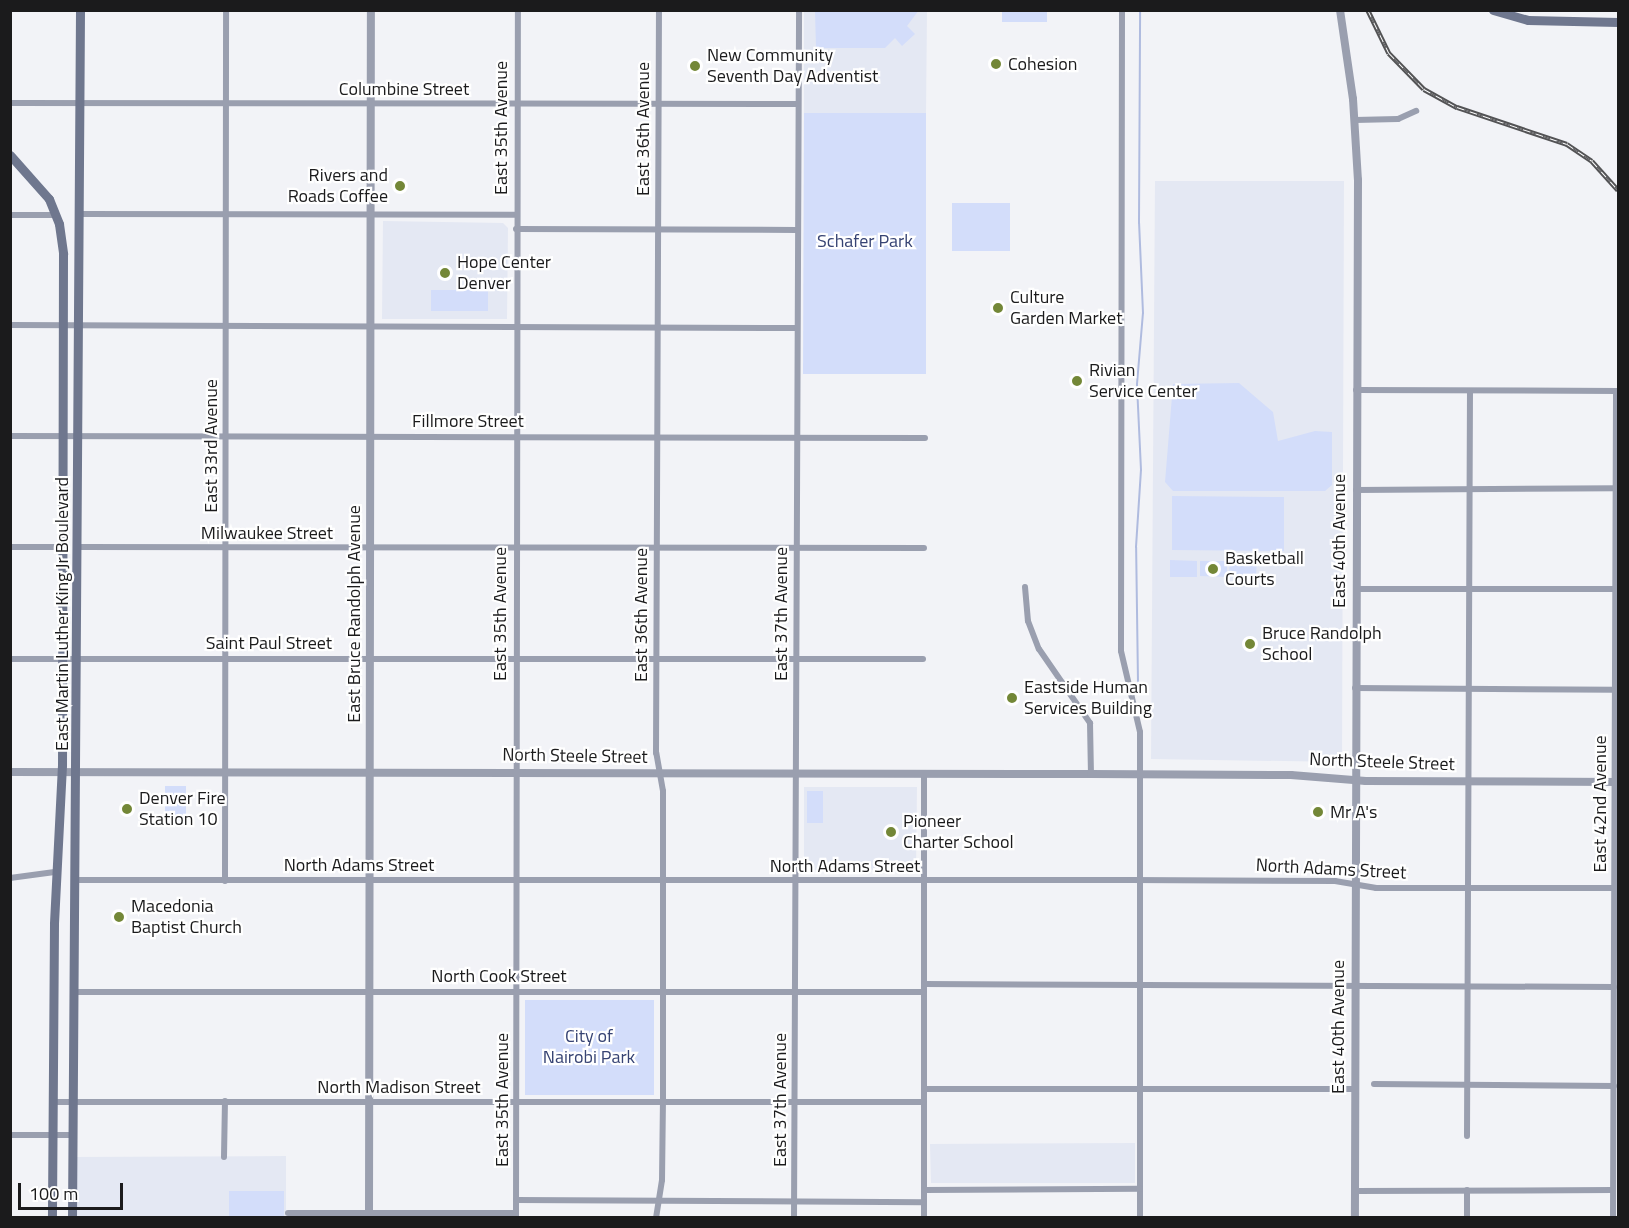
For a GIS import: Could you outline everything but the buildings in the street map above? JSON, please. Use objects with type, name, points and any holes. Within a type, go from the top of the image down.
[{"type":"main road","name":"East Martin Luther King Jr Boulevard","points":[[72,1218],[79,659],[80,10]]},
{"type":"main road","points":[[1493,10],[1528,20],[1618,22]]},
{"type":"main road","name":"East Martin Luther King Jr Boulevard","points":[[10,155],[39,184],[56,215],[63,249],[62,772],[51,873],[52,1218]]},
{"type":"street","name":"East 33rd Avenue","points":[[225,881],[226,10]]},
{"type":"street","name":"East Bruce Randolph Avenue","points":[[369,1215],[371,10]]},
{"type":"street","name":"East 35th Avenue","points":[[516,1215],[515,327],[518,10]]},
{"type":"street","name":"East 36th Avenue","points":[[656,1218],[659,1200],[663,1102],[663,791],[659,774],[656,548],[658,10]]},
{"type":"street","name":"East 37th Avenue","points":[[794,1218],[799,10]]},
{"type":"street","points":[[1122,10],[1121,651],[1125,678],[1138,717],[1144,774],[1139,880],[1140,1218]]},
{"type":"street","name":"East 40th Avenue","points":[[1340,10],[1354,120],[1356,390],[1354,1218]]},
{"type":"street","name":"Columbine Street","points":[[10,103],[798,104]]},
{"type":"street","points":[[1354,120],[1398,119],[1416,111]]},
{"type":"street","points":[[80,214],[516,215]]},
{"type":"street","points":[[10,215],[56,215]]},
{"type":"street","points":[[516,229],[797,230]]},
{"type":"street","points":[[10,326],[797,328]]},
{"type":"street","points":[[1356,390],[1617,391]]},
{"type":"street","points":[[1467,1136],[1470,391]]},
{"type":"street","name":"East 42nd Avenue","points":[[1613,1218],[1617,782],[1615,589],[1617,391]]},
{"type":"street","name":"Fillmore Street","points":[[10,436],[925,438]]},
{"type":"street","points":[[1356,490],[1616,488]]},
{"type":"street","points":[[10,547],[63,547]]},
{"type":"street","name":"Milwaukee Street","points":[[78,547],[924,548]]},
{"type":"street","points":[[1025,587],[1027,616],[1039,650],[1090,723],[1091,774]]},
{"type":"street","points":[[1356,589],[1615,589]]},
{"type":"street","name":"Saint Paul Street","points":[[10,659],[923,659]]},
{"type":"street","points":[[1355,688],[1615,690]]},
{"type":"street","name":"North Steele Street","points":[[10,772],[1144,774],[1291,775],[1355,781],[1617,782]]},
{"type":"street","points":[[924,774],[924,1218]]},
{"type":"street","points":[[10,878],[51,873]]},
{"type":"street","name":"North Adams Street","points":[[75,880],[1335,881],[1355,885],[1468,888],[1615,888]]},
{"type":"street","name":"North Cook Street","points":[[74,992],[662,992],[1139,985],[1614,987]]},
{"type":"street","points":[[1374,1084],[1614,1086]]},
{"type":"street","points":[[924,1089],[1354,1089]]},
{"type":"street","points":[[224,1157],[225,1101]]},
{"type":"street","name":"North Madison Street","points":[[53,1102],[924,1102]]},
{"type":"street","points":[[10,1134],[72,1135]]},
{"type":"street","points":[[924,1190],[1140,1189]]},
{"type":"street","points":[[1467,1190],[1467,1218]]},
{"type":"street","points":[[1354,1191],[1613,1190]]},
{"type":"street","points":[[516,1200],[924,1202]]},
{"type":"street","points":[[288,1213],[516,1215]]},
{"type":"shaded area","points":[[804,11],[927,11],[926,113],[804,113]]},
{"type":"shaded area","points":[[1155,181],[1344,181],[1342,762],[1151,759]]},
{"type":"shaded area","name":"Hope Center Denver","points":[[383,221],[503,223],[508,228],[507,319],[382,319]]},
{"type":"shaded area","points":[[804,787],[917,787],[916,870],[804,870]]},
{"type":"shaded area","points":[[1135,1143],[1135,1183],[931,1183],[930,1144]]},
{"type":"shaded area","points":[[286,1156],[286,1217],[72,1218],[72,1157]]},
{"type":"green space","points":[[919,10],[907,26],[915,34],[902,46],[895,38],[885,48],[816,48],[815,11]]},
{"type":"green space","points":[[1002,11],[1047,11],[1047,22],[1002,22]]},
{"type":"green space","name":"Schafer Park","points":[[804,113],[926,113],[926,374],[803,374]]},
{"type":"green space","points":[[952,203],[1010,203],[1010,251],[952,251]]},
{"type":"green space","points":[[431,290],[488,290],[488,311],[431,311]]},
{"type":"green space","points":[[1239,383],[1273,412],[1278,441],[1315,431],[1332,432],[1332,485],[1325,491],[1173,491],[1165,482],[1173,384]]},
{"type":"green space","points":[[1172,496],[1284,497],[1284,551],[1172,550]]},
{"type":"green space","points":[[1170,560],[1197,561],[1197,577],[1170,577]]},
{"type":"green space","points":[[1230,560],[1257,561],[1256,576],[1229,576]]},
{"type":"green space","name":"Basketball Courts","points":[[1200,561],[1227,561],[1227,577],[1200,576]]},
{"type":"green space","points":[[165,786],[186,786],[186,821],[165,821]]},
{"type":"green space","points":[[807,791],[823,791],[823,823],[807,823]]},
{"type":"green space","name":"City of Nairobi Park","points":[[525,1000],[654,1000],[654,1095],[525,1095]]},
{"type":"green space","points":[[229,1191],[284,1191],[284,1216],[229,1217]]},
{"type":"waterway","points":[[1138,682],[1136,547],[1141,470],[1137,384],[1143,313],[1139,223],[1140,10]]},
{"type":"railway","points":[[1368,10],[1389,53],[1424,89],[1457,107],[1567,144],[1592,161],[1618,190]]},
{"type":"place","name":"Cohesion","points":[[996,64]]},
{"type":"place","name":"New Community Seventh Day Adventist","points":[[695,66]]},
{"type":"place","name":"Rivers and Roads Coffee","points":[[400,186]]},
{"type":"place","name":"Hope Center Denver","points":[[445,273]]},
{"type":"place","name":"Culture Garden Market","points":[[998,308]]},
{"type":"place","name":"Rivian Service Center","points":[[1077,381]]},
{"type":"place","name":"Basketball Courts","points":[[1213,569]]},
{"type":"place","name":"Bruce Randolph School","points":[[1250,644]]},
{"type":"place","name":"Eastside Human Services Building","points":[[1012,698]]},
{"type":"place","name":"Denver Fire Station 10","points":[[127,809]]},
{"type":"place","name":"Mr A's","points":[[1318,812]]},
{"type":"place","name":"Pioneer Charter School","points":[[891,832]]},
{"type":"place","name":"Macedonia Baptist Church","points":[[119,917]]}]
